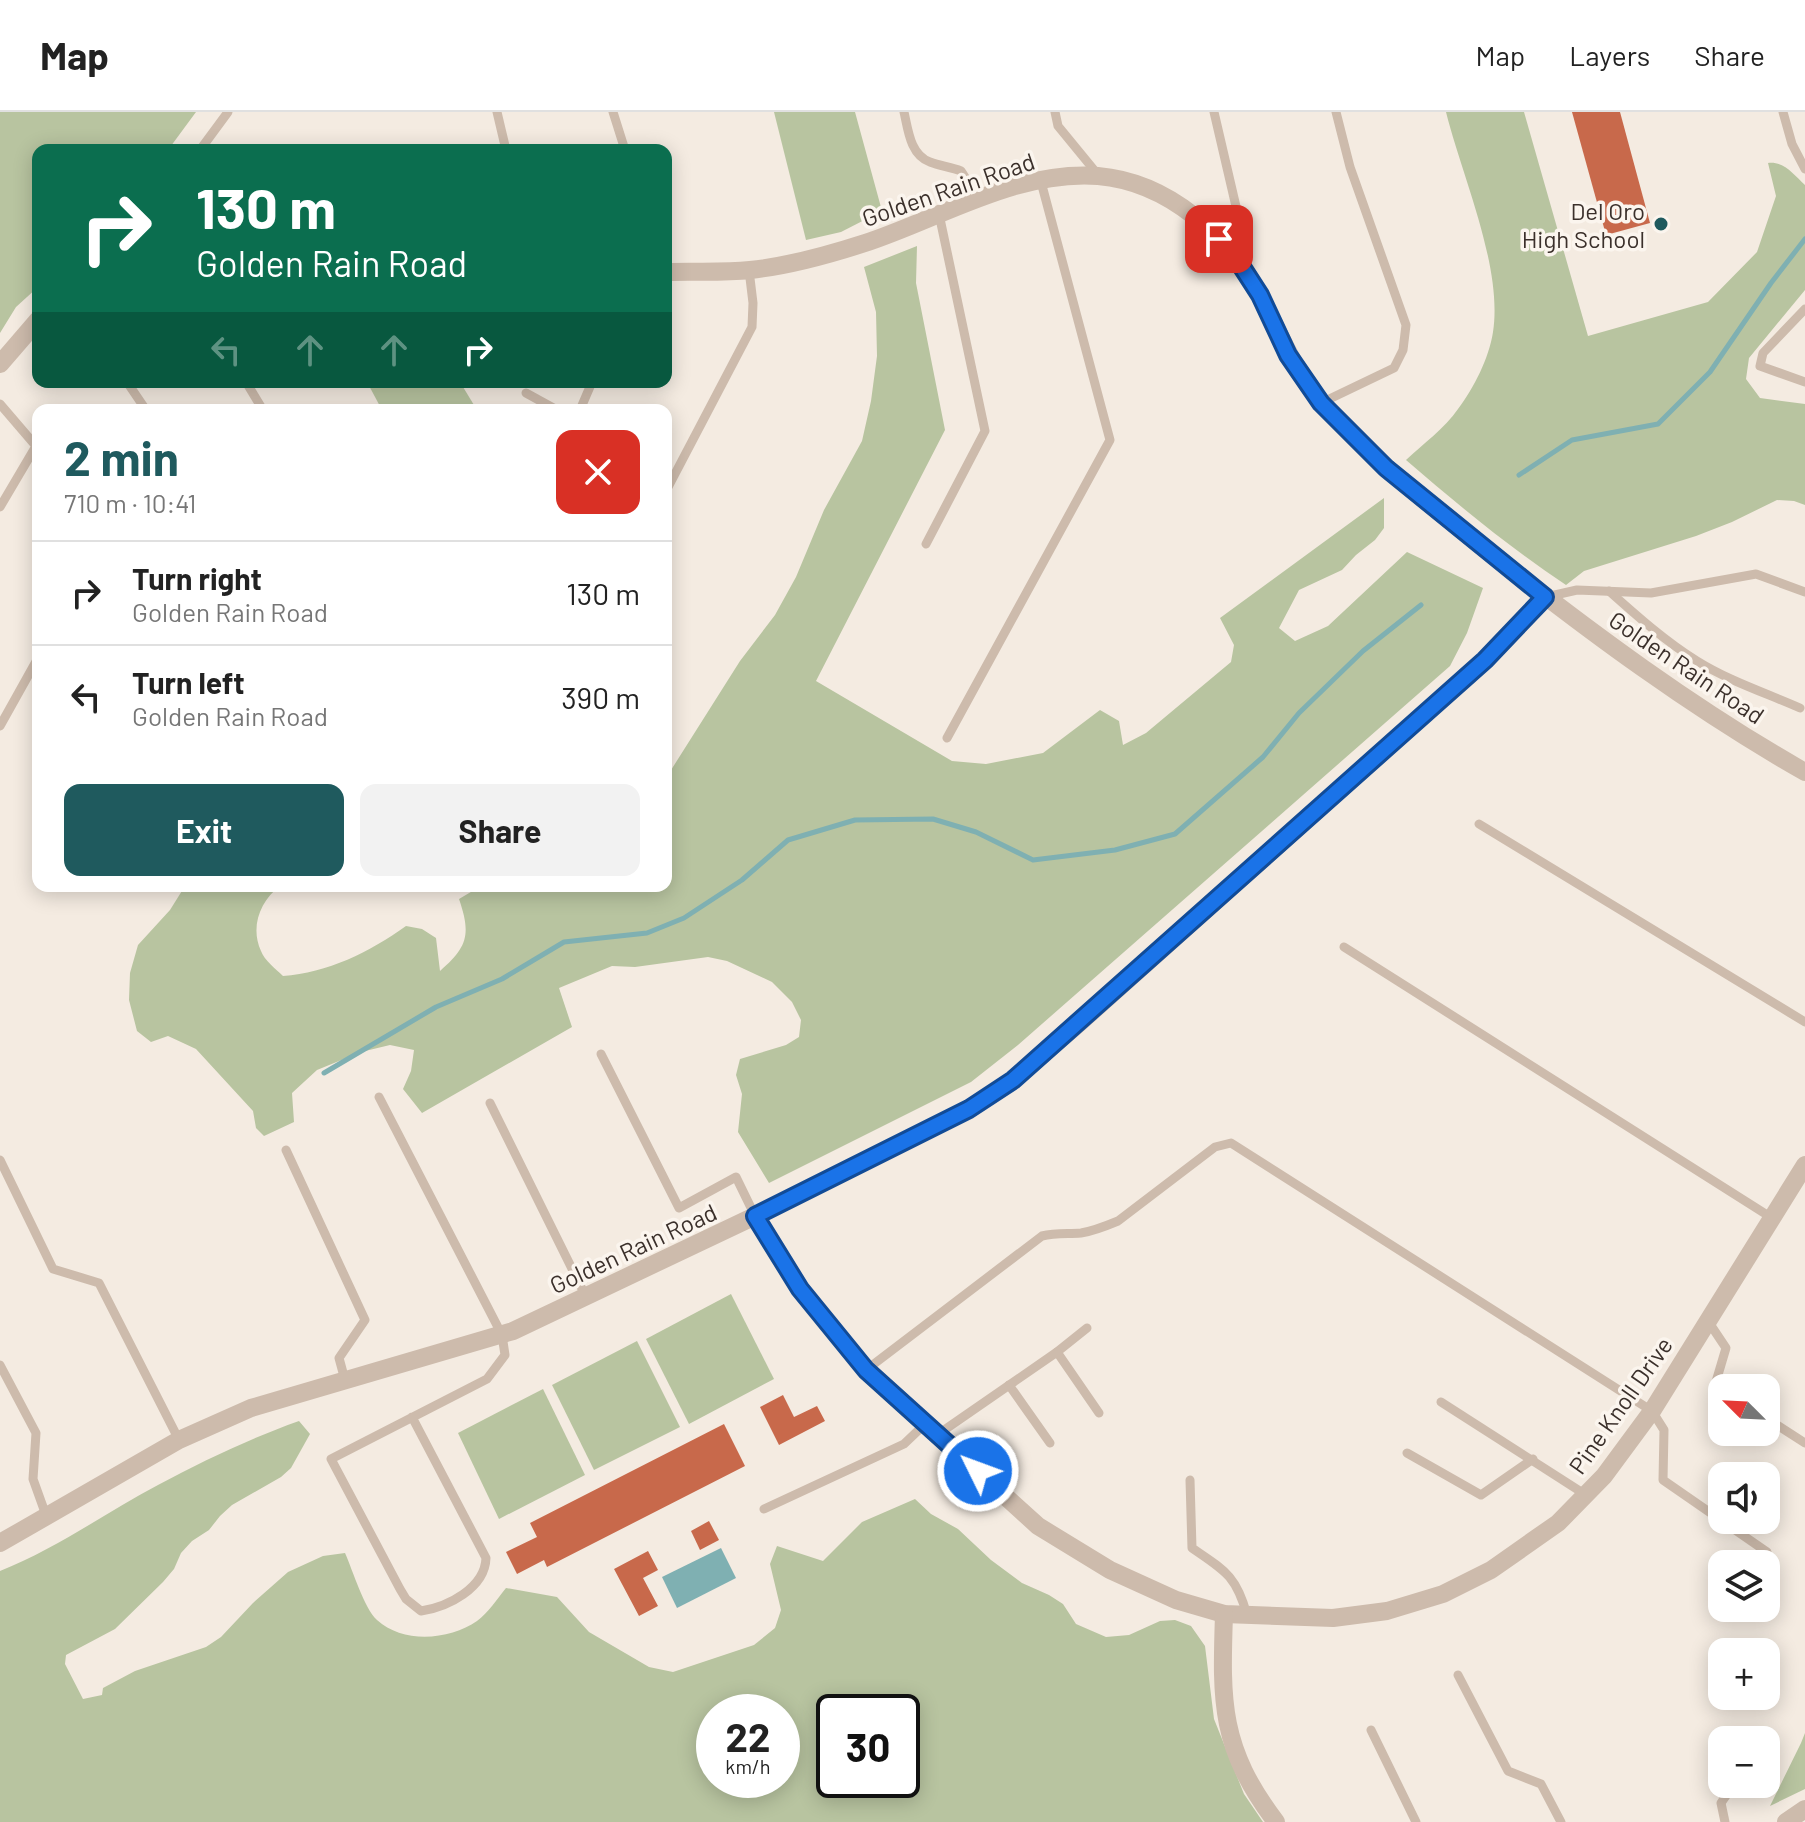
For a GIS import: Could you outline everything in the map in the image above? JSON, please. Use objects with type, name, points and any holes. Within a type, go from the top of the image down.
[{"type":"street","name":"Golden Rain Road","points":[[672,272],[749,270],[825,256],[1040,178],[1099,176],[1138,185],[1179,205],[1231,250],[1260,295],[1288,355],[1321,403],[1386,468],[1545,597],[1680,694],[1805,772]]},
{"type":"street","points":[[0,364],[32,327]]},
{"type":"street","name":"Golden Rain Road","points":[[0,1543],[179,1440],[251,1408],[502,1335],[755,1216],[969,1109],[1013,1080],[1485,660],[1545,597]]},
{"type":"street","name":"Pine Knoll Drive","points":[[755,1216],[800,1289],[866,1370],[1038,1526],[1074,1551],[1176,1600],[1224,1614],[1333,1618],[1387,1611],[1443,1594],[1491,1570],[1558,1523],[1621,1454],[1652,1411],[1805,1165]]},
{"type":"street","points":[[1224,1614],[1222,1692],[1230,1736],[1244,1772],[1276,1822]]},
{"type":"street","points":[[1786,1822],[1805,1809]]},
{"type":"lane","points":[[204,144],[228,112]]},
{"type":"lane","points":[[497,112],[505,144]]},
{"type":"lane","points":[[613,112],[623,144]]},
{"type":"lane","points":[[904,112],[913,146],[919,156],[928,162],[961,171],[979,199]]},
{"type":"lane","points":[[1055,112],[1058,126],[1099,176]]},
{"type":"lane","points":[[1214,112],[1241,228],[1231,250]]},
{"type":"lane","points":[[1321,403],[1394,368],[1403,350],[1406,325],[1350,167],[1336,112]]},
{"type":"lane","points":[[1783,112],[1792,144],[1805,169]]},
{"type":"lane","points":[[947,738],[1110,440],[1040,178]]},
{"type":"lane","points":[[926,544],[985,431],[939,214]]},
{"type":"lane","points":[[672,480],[752,327],[749,270]]},
{"type":"lane","points":[[1805,309],[1763,353],[1760,366],[1805,382]]},
{"type":"lane","points":[[526,393],[546,404]]},
{"type":"lane","points":[[0,404],[32,441]]},
{"type":"lane","points":[[0,507],[32,453]]},
{"type":"lane","points":[[1545,597],[1577,590],[1651,593],[1756,574],[1805,592]]},
{"type":"lane","points":[[1609,591],[1646,624],[1699,662],[1800,708]]},
{"type":"lane","points":[[0,726],[32,669]]},
{"type":"lane","points":[[1479,824],[1805,1022]]},
{"type":"lane","points":[[1344,947],[1772,1218]]},
{"type":"lane","points":[[601,1054],[679,1208],[736,1177],[755,1216]]},
{"type":"lane","points":[[379,1097],[502,1335],[505,1355],[487,1379],[412,1417],[331,1459],[400,1589],[406,1599],[421,1611],[432,1609],[469,1589],[481,1578],[486,1558],[412,1417]]},
{"type":"lane","points":[[490,1103],[586,1297]]},
{"type":"lane","points":[[866,1370],[1042,1236],[1100,1229],[1118,1221],[1215,1147],[1231,1143],[1652,1411],[1664,1430],[1663,1480],[1764,1550]]},
{"type":"lane","points":[[286,1150],[365,1320],[339,1358],[345,1380]]},
{"type":"lane","points":[[0,1160],[53,1269],[99,1283],[179,1440]]},
{"type":"lane","points":[[1708,1321],[1726,1348],[1718,1374]]},
{"type":"lane","points":[[764,1509],[931,1429],[1009,1385],[1087,1328]]},
{"type":"lane","points":[[1057,1352],[1099,1413]]},
{"type":"lane","points":[[0,1365],[36,1433],[33,1479],[47,1518]]},
{"type":"lane","points":[[1009,1385],[1050,1443]]},
{"type":"lane","points":[[1441,1402],[1586,1495]]},
{"type":"lane","points":[[1780,1427],[1805,1443]]},
{"type":"lane","points":[[1407,1453],[1481,1495],[1533,1459]]},
{"type":"lane","points":[[1190,1480],[1192,1548],[1222,1568],[1236,1583],[1247,1615]]},
{"type":"lane","points":[[1458,1675],[1508,1771],[1541,1784],[1561,1822]]},
{"type":"lane","points":[[1371,1730],[1416,1822]]},
{"type":"lane","points":[[1724,1798],[1721,1803],[1725,1822]]},
{"type":"green space","points":[[0,112],[196,112],[172,144],[32,144],[32,292],[16,307],[0,333]]},
{"type":"green space","points":[[774,112],[855,112],[882,211],[841,232],[806,240]]},
{"type":"green space","points":[[1446,112],[1524,112],[1588,336],[1708,302],[1757,252],[1776,196],[1768,163],[1784,166],[1805,185],[1805,290],[1749,358],[1746,379],[1760,398],[1805,404],[1805,505],[1777,500],[1696,536],[1584,571],[1566,585],[1484,525],[1406,460],[1447,423],[1464,401],[1484,362],[1493,332],[1495,307],[1487,251]]},
{"type":"green space","points":[[917,246],[916,283],[945,430],[816,681],[952,761],[986,764],[1043,753],[1100,710],[1119,721],[1123,745],[1146,733],[1231,662],[1234,645],[1220,618],[1384,498],[1384,528],[1375,540],[1342,570],[1299,590],[1279,628],[1295,641],[1328,626],[1407,552],[1483,588],[1467,633],[1450,666],[1018,1045],[971,1082],[769,1183],[738,1132],[742,1094],[736,1075],[740,1059],[786,1045],[799,1037],[801,1020],[792,1002],[772,982],[727,961],[708,957],[635,967],[612,966],[559,988],[572,1027],[422,1113],[403,1089],[411,1071],[414,1050],[390,1045],[361,1052],[317,1070],[292,1093],[294,1122],[264,1136],[256,1128],[253,1111],[196,1049],[168,1036],[151,1042],[137,1031],[129,1000],[130,973],[138,945],[170,910],[181,892],[273,892],[259,915],[258,942],[267,961],[283,976],[316,971],[348,960],[406,926],[422,929],[436,938],[440,971],[461,947],[466,931],[459,899],[471,892],[672,892],[672,769],[740,661],[775,615],[796,577],[824,510],[862,441],[877,356],[876,312],[864,267]]},
{"type":"green space","points":[[370,388],[464,388],[473,404],[379,404]]},
{"type":"green space","points":[[731,1294],[774,1379],[689,1424],[646,1339]]},
{"type":"green space","points":[[637,1341],[680,1427],[594,1470],[552,1385]]},
{"type":"green space","points":[[543,1389],[585,1475],[499,1519],[458,1433]]},
{"type":"green space","points":[[299,1421],[310,1434],[291,1468],[232,1505],[209,1530],[192,1541],[163,1582],[115,1629],[66,1655],[65,1664],[83,1699],[102,1695],[103,1688],[135,1671],[206,1647],[221,1637],[288,1572],[323,1556],[345,1553],[372,1614],[388,1628],[400,1633],[427,1637],[466,1627],[485,1614],[506,1588],[557,1597],[589,1632],[649,1667],[673,1672],[754,1645],[775,1628],[781,1610],[770,1564],[777,1546],[823,1561],[862,1522],[915,1499],[931,1514],[958,1529],[991,1560],[1022,1583],[1063,1604],[1076,1624],[1106,1637],[1129,1635],[1160,1621],[1175,1620],[1191,1626],[1205,1646],[1214,1719],[1244,1794],[1263,1822],[0,1822],[0,1571],[61,1542],[138,1496],[227,1450]]},
{"type":"green space","points":[[1805,1733],[1805,1789],[1770,1806],[1774,1798],[1780,1798],[1780,1786]]},
{"type":"water","points":[[721,1548],[736,1578],[677,1608],[662,1577]]},
{"type":"building","points":[[1572,112],[1620,112],[1650,223],[1606,235]]},
{"type":"building","points":[[783,1395],[794,1417],[817,1406],[825,1421],[779,1445],[760,1407]]},
{"type":"building","points":[[724,1424],[745,1466],[547,1567],[544,1560],[517,1574],[506,1552],[537,1537],[530,1523]]},
{"type":"building","points":[[709,1521],[719,1540],[700,1550],[691,1531]]},
{"type":"building","points":[[648,1551],[658,1570],[643,1578],[658,1606],[639,1616],[614,1569]]},
{"type":"waterway","points":[[1519,475],[1572,440],[1658,424],[1710,372],[1805,239]]},
{"type":"waterway","points":[[324,1073],[436,1007],[502,979],[564,942],[647,933],[684,918],[742,880],[788,840],[855,820],[933,819],[976,832],[1033,860],[1115,850],[1175,834],[1263,757],[1299,713],[1363,651],[1421,605]]},
{"type":"place","name":"Del Oro High School","points":[[1661,224]]},
{"type":"route","points":[[978,1471],[866,1370],[800,1289],[755,1216],[969,1109],[1013,1080],[1485,660],[1545,597],[1386,468],[1321,403],[1288,355],[1260,295],[1231,250],[1219,239]]}]
